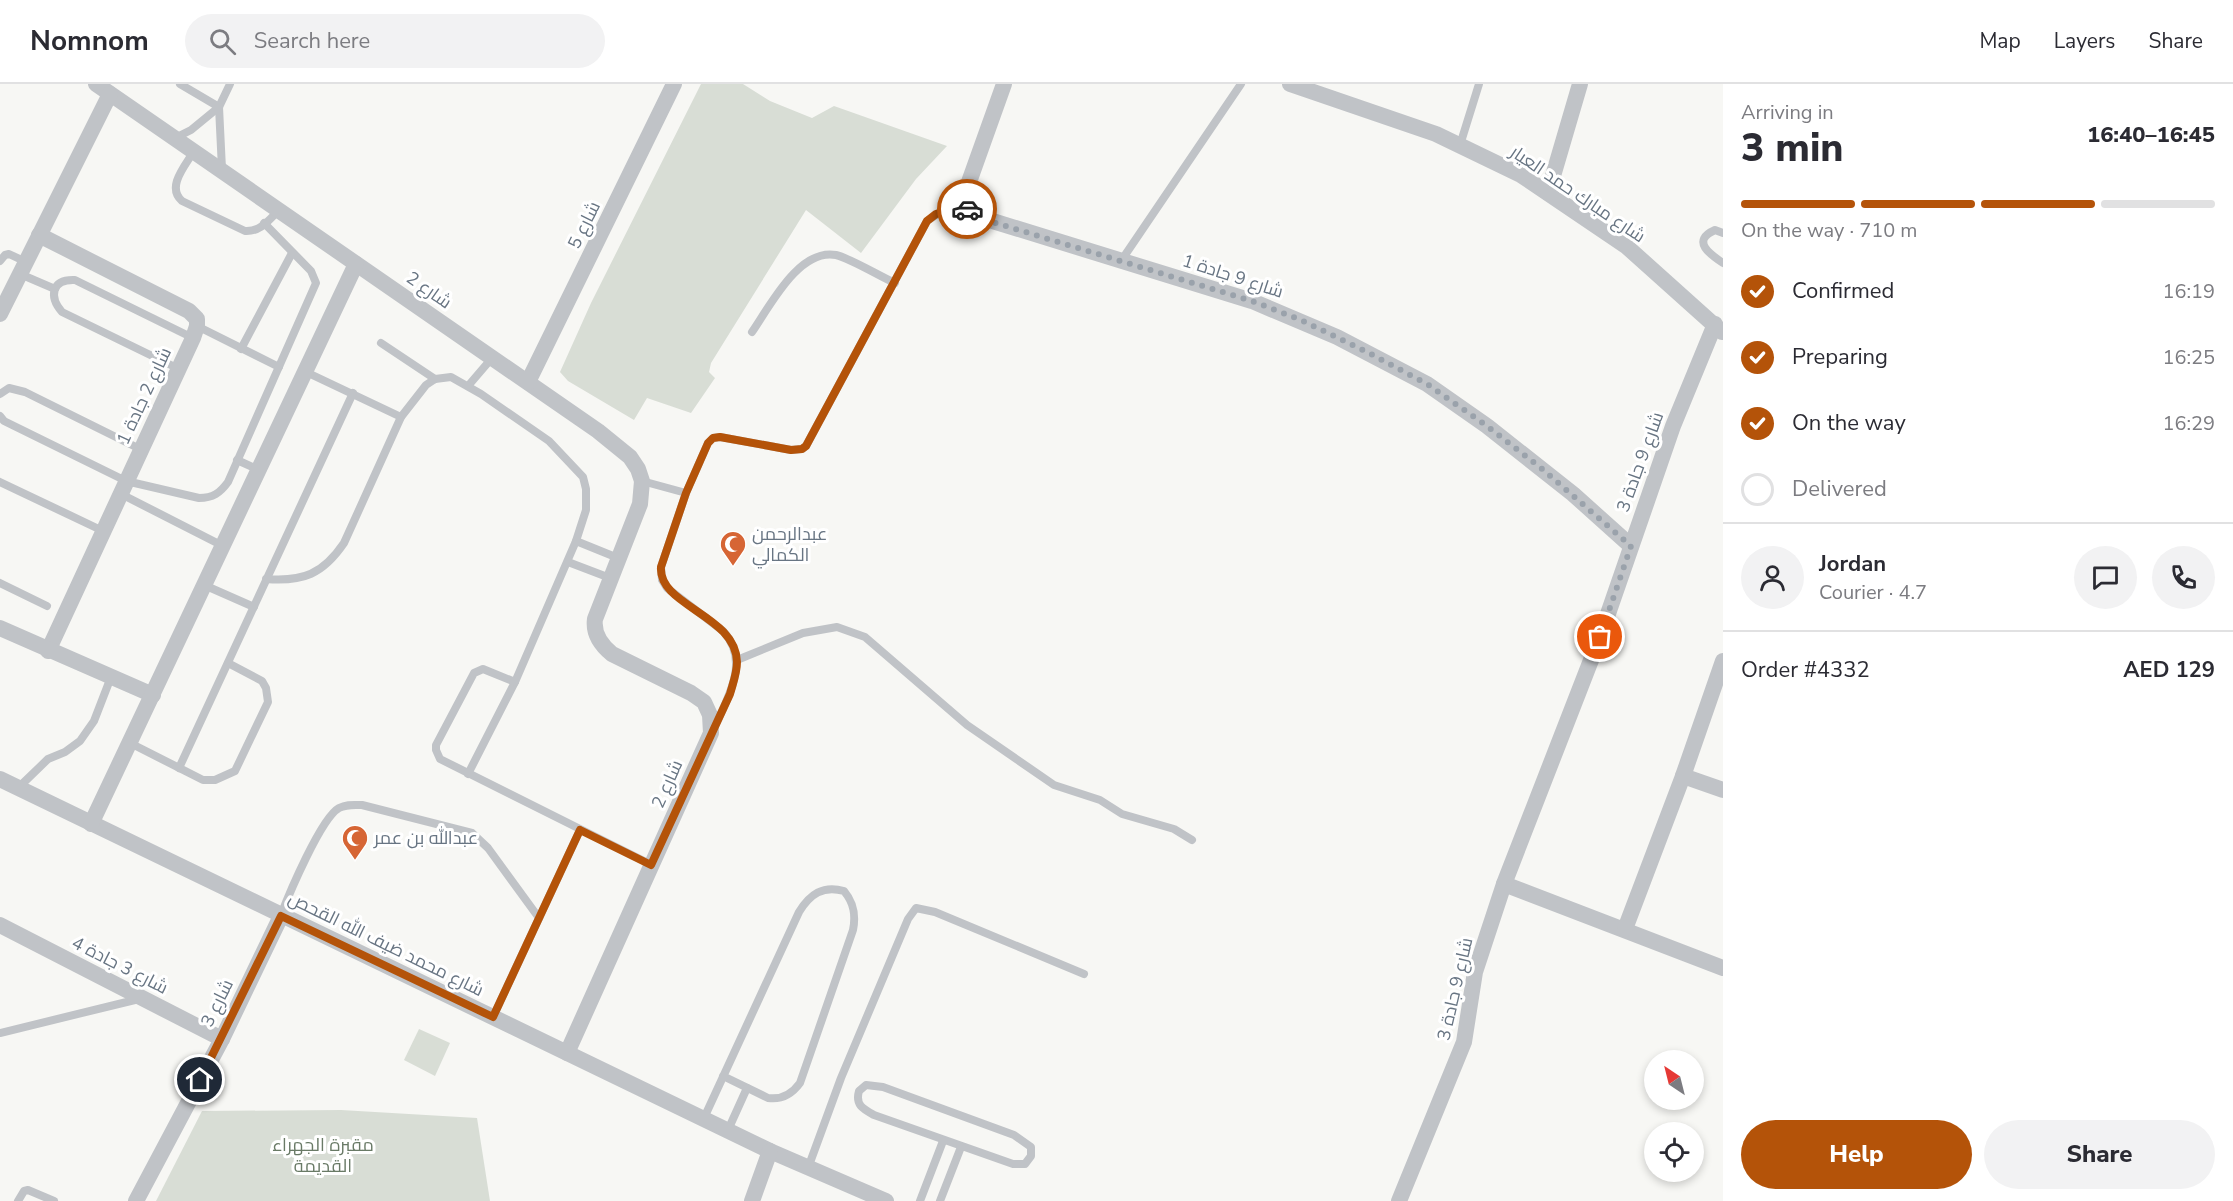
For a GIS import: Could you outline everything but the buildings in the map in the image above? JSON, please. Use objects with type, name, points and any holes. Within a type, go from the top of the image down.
[{"type":"street","name":"شارع 5","points":[[528,382],[674,84]]},
{"type":"street","points":[[965,204],[964,196],[1004,84]]},
{"type":"street","name":"شارع مبارك حمد العيار","points":[[1290,84],[1425,130],[1521,175],[1626,246],[1719,328]]},
{"type":"street","points":[[1548,193],[1580,84]]},
{"type":"street","name":"شارع 2","points":[[103,89],[598,431],[630,457],[642,481]]},
{"type":"street","points":[[2,306],[39,235],[103,89]]},
{"type":"street","name":"شارع 9 جادة 1","points":[[965,204],[970,214],[976,217],[1252,301],[1337,337],[1418,380],[1487,426],[1541,468],[1631,546]]},
{"type":"street","points":[[39,235],[189,311],[196,319],[195,332]]},
{"type":"street","points":[[91,824],[356,264]]},
{"type":"street","name":"شارع 9 جادة 3","points":[[1399,1201],[1464,1042],[1475,972],[1504,884],[1600,637],[1673,426],[1719,328]]},
{"type":"street","name":"شارع 2 جادة 1","points":[[48,651],[195,332]]},
{"type":"street","points":[[642,481],[639,504],[594,619],[595,631],[602,644],[612,654],[691,693],[704,702],[710,715],[711,733]]},
{"type":"street","points":[[0,628],[48,651],[153,695]]},
{"type":"street","points":[[1625,929],[1683,776],[1723,661]]},
{"type":"street","name":"شارع 2","points":[[567,1053],[711,733]]},
{"type":"street","points":[[1683,776],[1723,790]]},
{"type":"street","name":"شارع محمد ضيف الله القحص","points":[[0,779],[770,1151],[886,1201]]},
{"type":"street","points":[[1504,884],[1723,968]]},
{"type":"street","name":"شارع 3","points":[[136,1201],[222,1039],[281,916]]},
{"type":"street","name":"شارع 3 جادة 4","points":[[0,925],[222,1039]]},
{"type":"street","points":[[752,1201],[770,1151]]},
{"type":"lane","points":[[180,84],[219,106]]},
{"type":"lane","points":[[174,138],[191,130],[219,106],[230,84]]},
{"type":"lane","points":[[1120,261],[1241,84]]},
{"type":"lane","points":[[1460,145],[1479,84]]},
{"type":"lane","points":[[219,106],[222,171]]},
{"type":"lane","points":[[194,151],[176,183],[174,190],[176,197],[245,231],[253,231],[278,211]]},
{"type":"lane","points":[[711,733],[730,694],[736,675],[737,660],[732,643],[723,631],[667,588],[662,580],[661,567],[686,493],[708,443],[713,438],[720,437],[791,450],[802,449],[806,446],[927,221],[936,214],[965,204]]},
{"type":"lane","points":[[123,487],[199,498],[208,498],[222,490],[316,283],[311,271],[264,223]]},
{"type":"lane","points":[[1723,233],[1715,230],[1710,232],[1705,239],[1704,246],[1706,251],[1723,263]]},
{"type":"lane","points":[[242,350],[291,253]]},
{"type":"lane","points":[[0,261],[9,254],[23,268],[55,289]]},
{"type":"lane","points":[[752,332],[801,265],[824,254],[838,256],[895,283]]},
{"type":"lane","points":[[178,369],[62,312],[52,297],[55,289],[67,280],[75,280],[279,367]]},
{"type":"lane","points":[[381,343],[435,379]]},
{"type":"lane","points":[[468,386],[492,358]]},
{"type":"lane","points":[[306,372],[401,417]]},
{"type":"lane","points":[[266,579],[286,581],[302,578],[317,572],[332,561],[344,543],[401,417],[426,385],[435,379],[451,377],[468,386],[549,441],[583,477],[586,489],[586,510],[568,562],[515,682],[468,774]]},
{"type":"lane","points":[[0,394],[9,388],[25,392],[140,449]]},
{"type":"lane","points":[[179,768],[353,393]]},
{"type":"lane","points":[[0,416],[4,421],[223,546]]},
{"type":"lane","points":[[237,460],[259,470]]},
{"type":"lane","points":[[642,481],[686,493]]},
{"type":"lane","points":[[0,482],[103,531]]},
{"type":"lane","points":[[576,541],[618,558]]},
{"type":"lane","points":[[568,562],[610,578]]},
{"type":"lane","points":[[0,584],[47,606]]},
{"type":"lane","points":[[204,585],[254,607]]},
{"type":"lane","points":[[737,660],[803,633],[837,627],[865,636],[967,725],[1054,785],[1100,800],[1122,814],[1174,829],[1192,840]]},
{"type":"lane","points":[[129,743],[203,780],[215,780],[235,771],[268,702],[266,688],[262,681],[228,663]]},
{"type":"lane","points":[[515,682],[489,670],[478,670],[474,673],[436,746],[440,759],[651,865]]},
{"type":"lane","points":[[17,788],[48,759],[65,752],[80,741],[94,721],[111,677]]},
{"type":"lane","points":[[281,916],[295,880],[329,818],[337,809],[349,804],[362,805],[472,833],[488,848],[539,918]]},
{"type":"lane","points":[[493,1017],[580,830]]},
{"type":"lane","points":[[704,1118],[723,1076],[805,903],[815,893],[828,888],[844,891],[854,908],[853,930],[800,1083],[791,1093],[775,1099],[723,1076]]},
{"type":"lane","points":[[808,1168],[854,1046],[908,919],[916,908],[935,912],[1084,974]]},
{"type":"lane","points":[[0,1034],[142,998]]},
{"type":"lane","points":[[866,1085],[883,1087],[1014,1135],[1028,1143],[1032,1152],[1029,1161],[1020,1166],[943,1141],[867,1111],[859,1104],[859,1091],[866,1085]]},
{"type":"lane","points":[[728,1130],[747,1088]]},
{"type":"lane","points":[[920,1201],[943,1141]]},
{"type":"lane","points":[[940,1201],[961,1147]]},
{"type":"lane","points":[[18,1201],[24,1191],[28,1190],[54,1201]]},
{"type":"green space","points":[[701,84],[743,84],[770,101],[812,118],[834,106],[947,146],[916,179],[861,253],[806,210],[711,363],[709,372],[715,378],[691,413],[647,398],[634,420],[568,381],[560,372],[591,303]]},
{"type":"green space","points":[[419,1029],[450,1043],[435,1076],[404,1060]]},
{"type":"green space","name":"مقبرة الجهراء القديمة","points":[[341,1110],[477,1118],[490,1201],[156,1201],[202,1111]]},
{"type":"way so far","points":[[967,209],[976,217],[1252,301],[1337,337],[1427,384],[1541,468],[1631,546],[1600,637]]},
{"type":"place","name":"عبدالرحمن الكمالي","points":[[733,567]]},
{"type":"place","name":"عبدالله بن عمر","points":[[355,861]]},
{"type":"route","points":[[200,1080],[281,916],[493,1017],[580,830],[651,865],[730,694],[736,675],[737,660],[729,637],[667,588],[661,575],[661,567],[686,493],[708,443],[713,438],[720,437],[791,450],[802,449],[806,446],[927,221],[936,214],[965,204],[967,209]]}]
